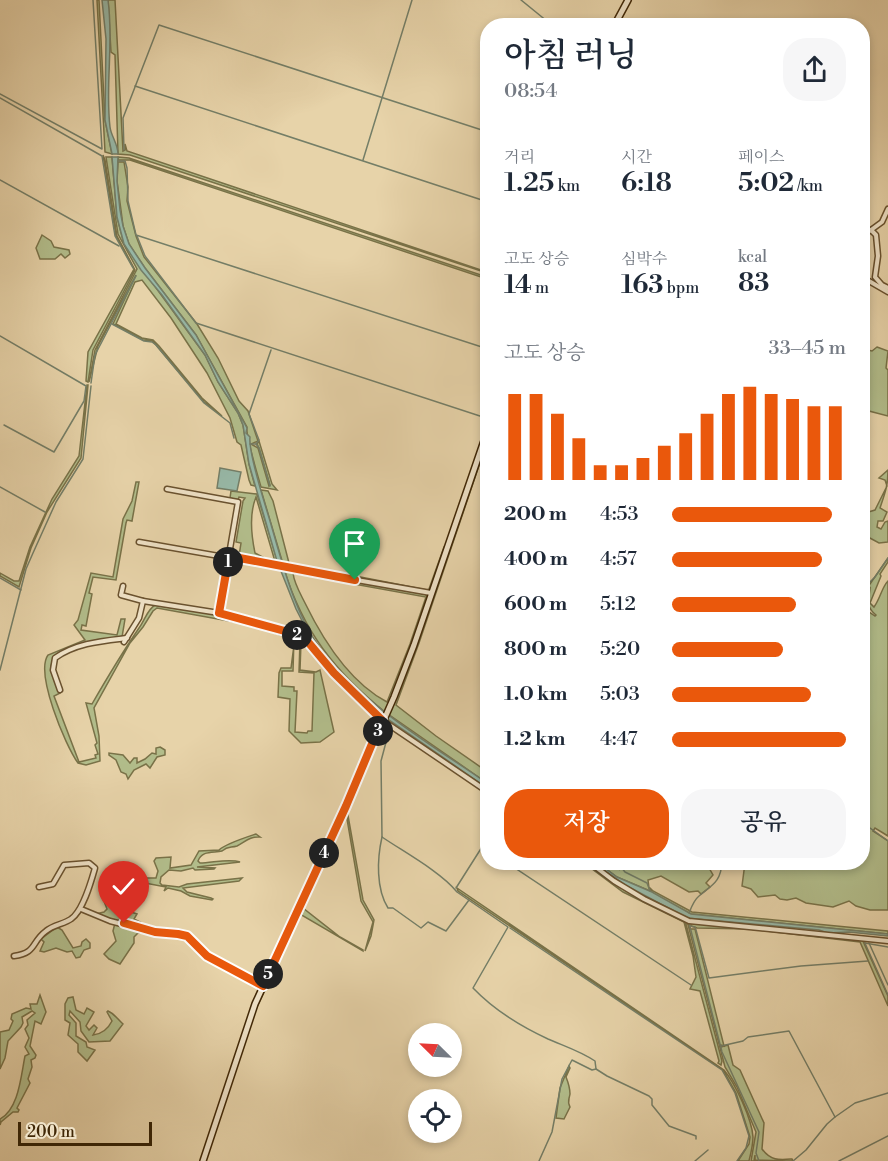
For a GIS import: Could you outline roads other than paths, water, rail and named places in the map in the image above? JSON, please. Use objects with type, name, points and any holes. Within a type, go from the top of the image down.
[{"type":"street","points":[[618,18],[628,0]]},
{"type":"street","points":[[888,209],[882,222],[871,230],[878,239],[878,262],[875,277],[888,290]]},
{"type":"street","points":[[870,281],[888,290]]},
{"type":"street","points":[[203,1161],[248,1020],[346,806],[414,645],[480,452]]},
{"type":"street","points":[[167,489],[238,502],[219,613]]},
{"type":"street","points":[[139,542],[432,593]]},
{"type":"street","points":[[123,586],[121,595],[143,601],[219,613],[303,636],[342,682],[384,716],[480,786]]},
{"type":"street","points":[[60,690],[53,670],[55,658],[85,645],[126,640],[139,618],[143,601]]},
{"type":"street","points":[[14,956],[29,952],[47,930],[69,921],[81,909],[95,868],[93,865],[80,863],[64,865],[53,884],[39,887]]},
{"type":"street","points":[[600,870],[644,899],[690,921],[888,941]]},
{"type":"street","points":[[81,909],[110,921],[141,929],[163,934],[183,934],[195,942],[207,956],[263,986]]},
{"type":"waterway","points":[[0,94],[102,149],[93,0]]},
{"type":"waterway","points":[[363,160],[412,0]]},
{"type":"waterway","points":[[521,0],[543,18]]},
{"type":"waterway","points":[[124,150],[123,118],[159,25],[480,129]]},
{"type":"waterway","points":[[135,86],[480,199]]},
{"type":"waterway","points":[[0,98],[102,156],[115,236],[133,268]]},
{"type":"waterway","points":[[118,161],[125,161],[127,168],[128,201],[136,235],[480,346]]},
{"type":"waterway","points":[[0,180],[119,246]]},
{"type":"waterway","points":[[137,236],[145,256],[196,323],[480,416]]},
{"type":"waterway","points":[[91,383],[95,355],[136,276]]},
{"type":"waterway","points":[[870,280],[874,282]]},
{"type":"waterway","points":[[112,324],[156,345],[204,403],[230,423],[234,438]]},
{"type":"waterway","points":[[0,336],[86,386],[84,401],[54,452],[4,425]]},
{"type":"waterway","points":[[256,444],[259,440],[249,414],[271,350]]},
{"type":"waterway","points":[[0,670],[26,569],[56,502],[83,459],[91,386]]},
{"type":"waterway","points":[[250,444],[256,444],[259,448],[270,486]]},
{"type":"waterway","points":[[0,487],[45,512]]},
{"type":"waterway","points":[[870,582],[888,558]]},
{"type":"waterway","points":[[0,578],[21,590]]},
{"type":"waterway","points":[[386,727],[389,731],[381,761],[382,837],[432,870],[457,892],[508,927],[473,988],[518,1023],[589,1057],[595,1061],[596,1069],[649,1096],[652,1099],[652,1105],[669,1126],[696,1136],[696,1139]]},
{"type":"waterway","points":[[870,828],[888,841]]},
{"type":"waterway","points":[[382,837],[379,874],[381,892],[388,908],[393,908],[421,928],[428,922],[446,931],[469,900]]},
{"type":"waterway","points":[[456,888],[480,850]]},
{"type":"waterway","points":[[518,870],[691,985]]},
{"type":"waterway","points":[[623,870],[647,883],[650,891]]},
{"type":"waterway","points":[[689,913],[697,898],[718,879],[721,870]]},
{"type":"waterway","points":[[689,923],[722,1052],[759,1132],[756,1153],[759,1161]]},
{"type":"waterway","points":[[690,926],[695,927],[709,978],[801,966],[868,961]]},
{"type":"waterway","points":[[510,928],[722,1070],[735,1093],[749,1136],[746,1148],[737,1161]]},
{"type":"waterway","points":[[864,941],[888,995]]},
{"type":"waterway","points":[[865,943],[888,947]]},
{"type":"waterway","points":[[869,943],[888,985]]},
{"type":"waterway","points":[[721,1046],[743,1041],[748,1037],[789,1031],[835,1117],[855,1103],[888,1093]]},
{"type":"waterway","points":[[539,1161],[552,1132],[562,1079],[572,1060],[592,1070],[596,1069]]},
{"type":"waterway","points":[[793,1161],[806,1150],[835,1117]]},
{"type":"waterway","points":[[839,1161],[888,1136]]},
{"type":"waterway","points":[[695,1161],[708,1150]]}]
